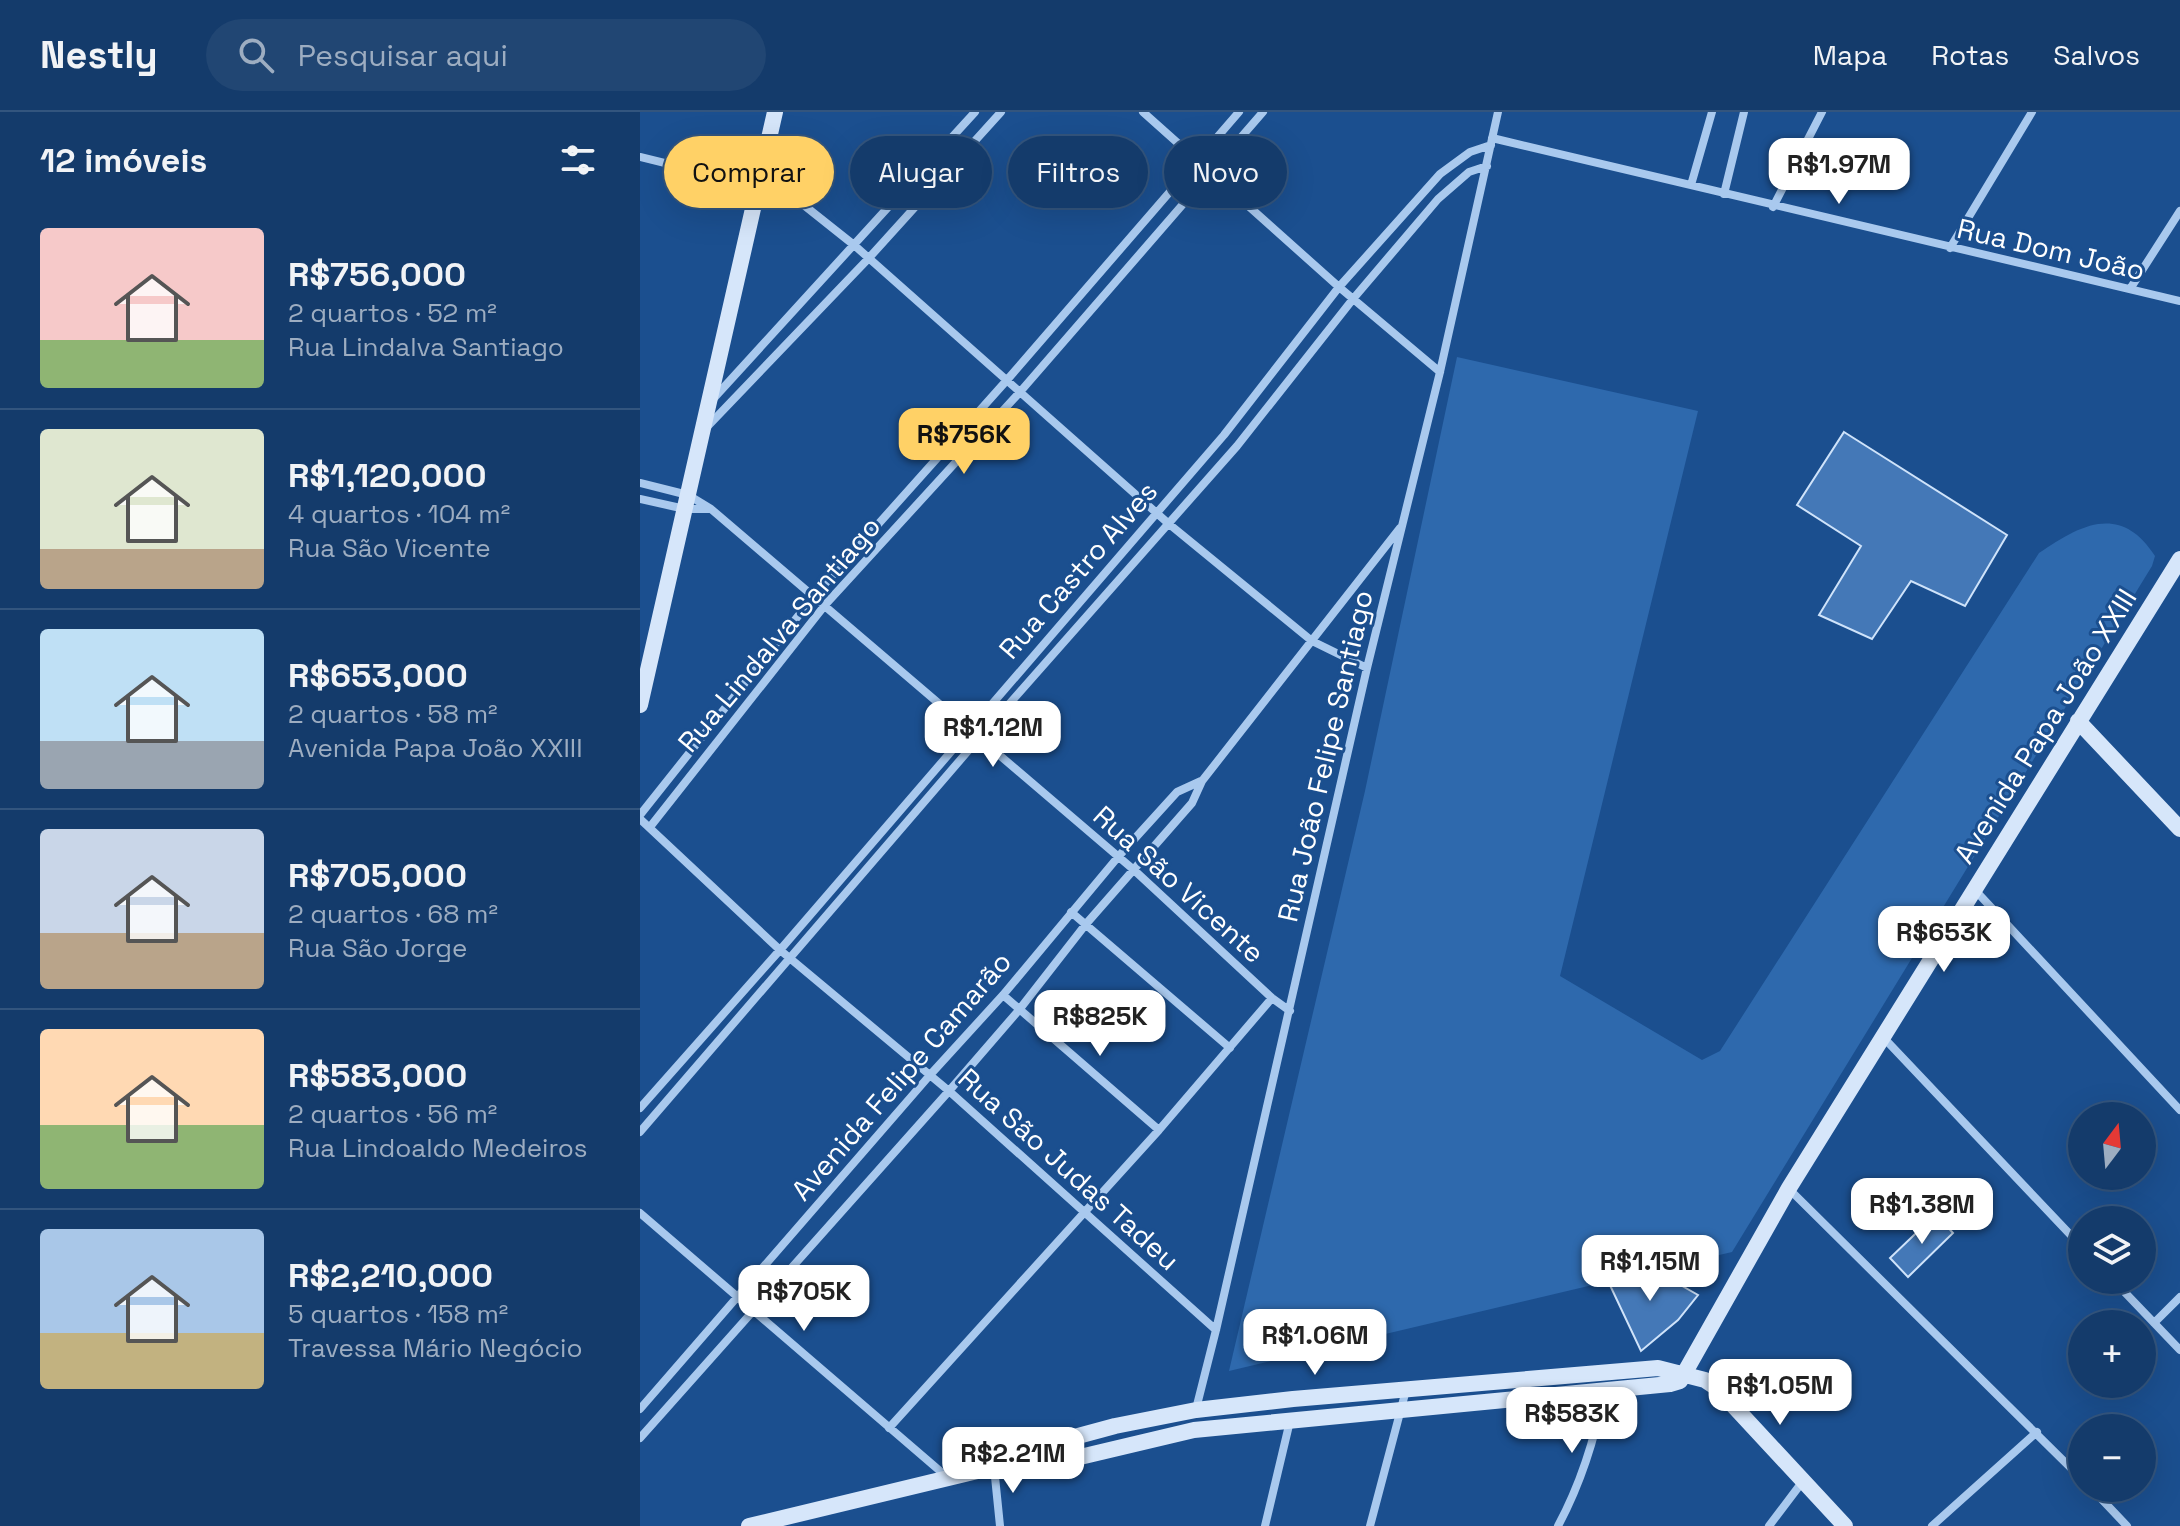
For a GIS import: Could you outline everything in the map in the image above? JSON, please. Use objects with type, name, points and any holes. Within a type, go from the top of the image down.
[{"type":"main road","points":[[770,136],[775,112]]},
{"type":"main road","points":[[640,705],[753,208]]},
{"type":"main road","name":"Avenida Papa João XXIII","points":[[1684,1373],[1789,1188],[2180,559]]},
{"type":"main road","points":[[2078,721],[2180,829]]},
{"type":"main road","points":[[994,1467],[1015,1453],[1115,1426],[1196,1410],[1658,1368],[1705,1380],[1717,1388],[1845,1526]]},
{"type":"main road","points":[[749,1526],[994,1467],[1021,1471],[1194,1430],[1675,1383],[1684,1373]]},
{"type":"street","points":[[709,403],[975,112]]},
{"type":"street","points":[[702,431],[868,259],[1001,112]]},
{"type":"street","points":[[1143,112],[1171,136]]},
{"type":"street","name":"Rua Lindalva Santiago","points":[[1218,136],[1239,112]]},
{"type":"street","name":"Rua Lindalva Santiago","points":[[1242,136],[1263,112]]},
{"type":"street","name":"Rua João Felipe Santiago","points":[[1196,1410],[1367,668],[1440,372],[1498,112]]},
{"type":"street","points":[[1691,185],[1712,112]]},
{"type":"street","points":[[1724,194],[1744,112]]},
{"type":"street","points":[[1773,207],[1822,112]]},
{"type":"street","points":[[1950,248],[2032,112]]},
{"type":"street","name":"Rua Dom João","points":[[1492,142],[1691,185],[1773,207],[2180,301]]},
{"type":"street","name":"Rua Castro Alves","points":[[640,1108],[1224,435],[1339,287],[1440,174],[1470,152],[1492,142]]},
{"type":"street","points":[[640,157],[664,161]]},
{"type":"street","name":"Rua Castro Alves","points":[[640,1132],[980,737],[1237,446],[1353,299],[1454,183],[1469,172],[1487,166]]},
{"type":"street","name":"Rua Lindalva Santiago","points":[[640,817],[814,596],[1007,380],[1164,197]]},
{"type":"street","points":[[801,208],[854,245],[1156,513],[1312,641],[1367,668]]},
{"type":"street","name":"Rua Lindalva Santiago","points":[[650,827],[825,605],[1020,392],[1179,208]]},
{"type":"street","points":[[1252,208],[1440,372]]},
{"type":"street","points":[[2130,289],[2180,211]]},
{"type":"street","points":[[1224,435],[1237,446]]},
{"type":"street","points":[[640,483],[711,509]]},
{"type":"street","points":[[640,499],[686,502]]},
{"type":"street","name":"Rua São Vicente","points":[[686,502],[711,509],[825,605],[1134,870],[1272,998],[1290,1011]]},
{"type":"street","name":"Avenida Felipe Camarão","points":[[640,1438],[949,1091],[1019,1010],[1086,924],[1192,803],[1202,781],[1402,526]]},
{"type":"street","name":"Avenida Felipe Camarão","points":[[640,1409],[1003,995],[1118,857],[1177,792],[1202,781]]},
{"type":"street","points":[[904,805],[915,814]]},
{"type":"street","name":"Rua São Judas Tadeu","points":[[640,817],[780,950],[949,1091],[1216,1330]]},
{"type":"street","points":[[1974,889],[2180,1110]]},
{"type":"street","points":[[1071,912],[1230,1048]]},
{"type":"street","points":[[1003,995],[1159,1130]]},
{"type":"street","points":[[889,1428],[1159,1130],[1272,998]]},
{"type":"street","points":[[1882,1036],[2068,1232]]},
{"type":"street","points":[[1789,1188],[2068,1464]]},
{"type":"street","points":[[640,1213],[948,1477]]},
{"type":"street","points":[[2126,1294],[2142,1310]]},
{"type":"street","points":[[2156,1321],[2180,1297]]},
{"type":"street","points":[[2156,1325],[2180,1350]]},
{"type":"street","points":[[1370,1526],[1406,1390]]},
{"type":"street","points":[[1558,1526],[1587,1461],[1604,1390]]},
{"type":"street","points":[[1265,1526],[1290,1420]]},
{"type":"street","points":[[1932,1526],[2037,1432]]},
{"type":"street","points":[[994,1467],[1000,1526]]},
{"type":"street","points":[[1769,1526],[1803,1481]]},
{"type":"street","points":[[2104,1502],[2127,1526]]},
{"type":"shaded area","points":[[1457,357],[1698,411],[1560,976],[1702,1060],[1720,1051],[2039,553],[2085,527],[2114,524],[2142,539],[2155,556],[2152,566],[1732,1252],[1229,1371],[1365,791]]},
{"type":"building","points":[[1844,432],[2007,535],[1965,606],[1911,581],[1872,639],[1819,615],[1861,546],[1797,505]]},
{"type":"building","points":[[1936,1214],[1953,1233],[1908,1277],[1890,1258]]},
{"type":"building","points":[[1647,1266],[1698,1295],[1678,1320],[1641,1351],[1608,1281]]}]
